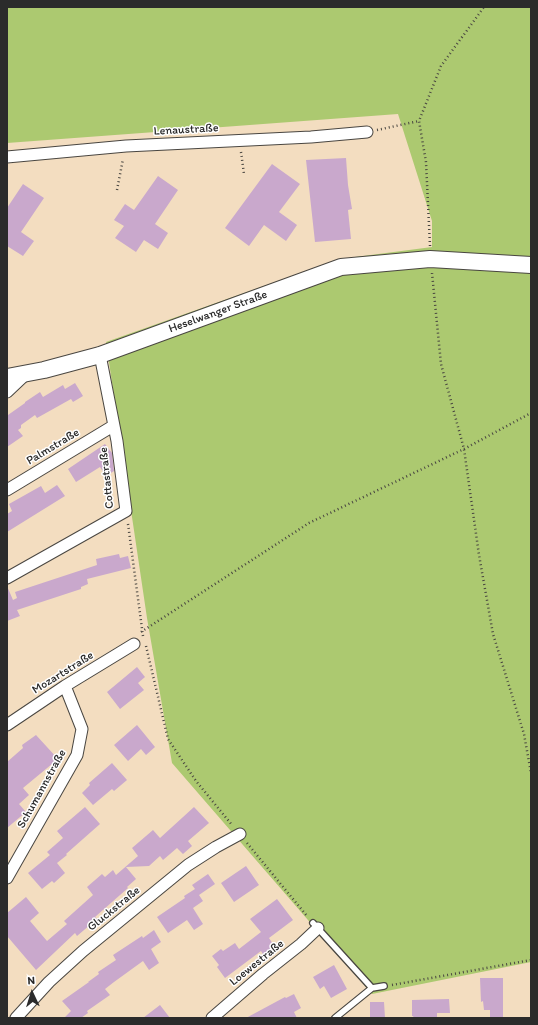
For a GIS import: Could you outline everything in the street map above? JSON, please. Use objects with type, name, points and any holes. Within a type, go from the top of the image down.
[{"type":"street","name":"Lenaustraße","points":[[7,157],[126,146],[311,137],[367,132]]},
{"type":"street","name":"Heselwanger Straße","points":[[7,377],[44,370],[100,355],[340,267],[430,259],[531,265]]},
{"type":"street","name":"Cottastraße","points":[[7,578],[126,511],[117,441],[100,355]]},
{"type":"street","points":[[7,392],[27,373]]},
{"type":"street","name":"Palmstraße","points":[[7,490],[113,426]]},
{"type":"street","name":"Mozartstraße","points":[[7,725],[65,686],[134,644]]},
{"type":"street","name":"Schumannstraße","points":[[7,878],[77,755],[82,729],[65,686]]},
{"type":"street","name":"Gluckstraße","points":[[16,1018],[49,982],[83,951],[188,865],[240,834]]},
{"type":"street","name":"Loewestraße","points":[[212,1018],[263,974],[301,944],[315,926]]},
{"type":"lane","points":[[315,926],[372,988]]},
{"type":"lane","points":[[335,1018],[372,988],[384,986]]},
{"type":"path","points":[[484,7],[441,66],[419,120],[426,162],[430,259],[441,364],[464,449],[479,555],[493,634],[524,734],[531,773]]},
{"type":"path","points":[[367,132],[419,120]]},
{"type":"path","points":[[240,140],[244,174]]},
{"type":"path","points":[[118,190],[126,146]]},
{"type":"path","points":[[142,631],[309,523],[464,449],[531,413]]},
{"type":"path","points":[[126,511],[142,631],[168,739],[196,781],[315,926]]},
{"type":"path","points":[[384,986],[531,960]]},
{"type":"green space","points":[[7,7],[531,7],[531,962],[372,994],[172,763],[147,618],[106,342],[340,259],[432,247],[432,221],[398,114],[7,143]]},
{"type":"building","points":[[346,158],[352,209],[348,210],[351,239],[315,242],[306,160]]},
{"type":"building","points":[[272,164],[300,184],[279,212],[297,225],[286,241],[264,225],[249,246],[225,228]]},
{"type":"building","points":[[158,176],[178,190],[155,224],[168,233],[158,249],[144,240],[136,252],[115,238],[124,226],[114,220],[125,204],[134,210]]},
{"type":"building","points":[[23,184],[44,198],[21,232],[34,241],[23,256],[7,246],[7,208]]},
{"type":"building","points":[[75,383],[83,396],[73,402],[71,399],[37,418],[35,415],[21,425],[21,428],[18,430],[23,436],[7,447],[7,413],[8,415],[40,392],[43,397],[63,385],[65,389]]},
{"type":"building","points":[[105,444],[112,453],[114,471],[106,476],[100,467],[76,482],[68,469]]},
{"type":"building","points":[[57,485],[65,496],[7,532],[7,514],[12,511],[9,504],[41,486],[45,493]]},
{"type":"building","points":[[119,554],[120,558],[128,556],[131,568],[87,579],[88,584],[81,587],[81,589],[17,610],[20,616],[7,621],[7,586],[13,600],[17,598],[15,592],[97,565],[96,559]]},
{"type":"building","points":[[137,667],[145,677],[138,683],[144,690],[120,709],[107,692]]},
{"type":"building","points":[[137,725],[155,747],[146,755],[141,749],[128,761],[114,745]]},
{"type":"building","points":[[36,735],[58,759],[23,788],[29,795],[19,804],[26,812],[7,828],[7,762],[23,748],[22,745]]},
{"type":"building","points":[[112,763],[127,780],[114,791],[112,789],[93,805],[82,793],[90,785],[89,783]]},
{"type":"building","points":[[85,807],[100,824],[57,863],[65,873],[54,883],[52,881],[42,889],[28,873],[50,855],[47,852],[63,838],[57,831]]},
{"type":"building","points":[[194,807],[209,823],[188,841],[192,846],[183,854],[177,848],[163,860],[160,856],[149,866],[126,867],[136,879],[95,917],[97,919],[77,936],[75,933],[36,970],[7,936],[7,913],[26,897],[39,913],[30,921],[47,941],[67,924],[64,921],[93,895],[87,887],[102,874],[105,877],[113,870],[116,875],[138,856],[132,848],[153,830],[160,838]]},
{"type":"building","points":[[246,866],[259,885],[234,902],[221,883]]},
{"type":"building","points":[[208,874],[215,884],[199,895],[203,901],[193,908],[203,924],[194,930],[187,920],[168,933],[157,917],[185,898],[184,896],[195,889],[192,885]]},
{"type":"building","points":[[277,899],[293,920],[269,938],[275,947],[264,956],[261,951],[225,978],[217,967],[219,965],[212,956],[221,949],[223,951],[235,943],[239,949],[261,932],[250,919]]},
{"type":"building","points":[[154,930],[161,942],[151,949],[159,963],[149,970],[143,961],[105,989],[110,995],[87,1011],[88,1013],[81,1018],[64,1018],[71,1011],[62,1001],[99,974],[98,972],[116,960],[113,955]]},
{"type":"building","points":[[334,965],[347,989],[331,998],[324,986],[320,989],[313,977]]},
{"type":"building","points":[[480,978],[503,978],[503,1018],[490,1018],[490,1010],[484,1010],[483,1001],[481,1002]]},
{"type":"building","points":[[294,994],[301,1008],[294,1012],[297,1018],[246,1018],[285,997],[286,998]]},
{"type":"building","points":[[449,999],[450,1013],[437,1013],[437,1018],[414,1018],[412,1016],[412,1000]]},
{"type":"building","points":[[370,1002],[384,1002],[385,1018],[370,1018]]},
{"type":"building","points":[[160,1005],[170,1018],[143,1018]]}]
